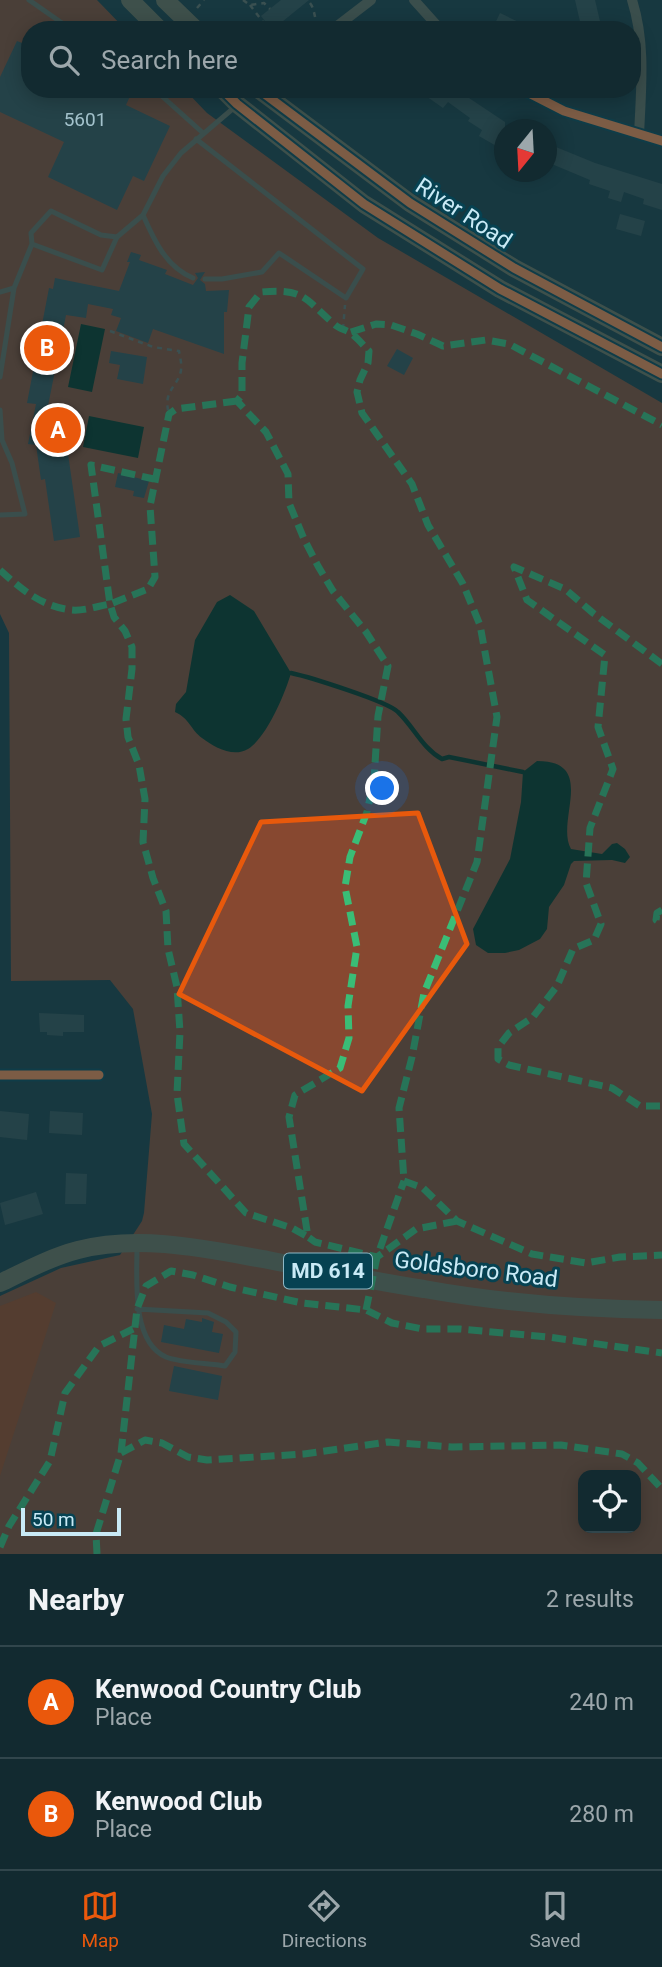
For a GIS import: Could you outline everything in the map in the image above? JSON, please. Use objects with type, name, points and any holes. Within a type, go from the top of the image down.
[{"type":"main road","points":[[130,0],[151,21]]},
{"type":"main road","points":[[165,0],[187,21]]},
{"type":"main road","name":"River Road","points":[[231,98],[375,212],[500,289],[662,373]]},
{"type":"main road","name":"River Road","points":[[270,98],[410,203],[514,268],[662,347]]},
{"type":"main road","name":"Goldsboro Road","points":[[0,1283],[79,1250],[137,1244],[166,1245],[235,1254],[426,1290],[561,1305],[662,1310]]},
{"type":"street","points":[[344,21],[371,0]]},
{"type":"street","points":[[414,0],[433,21]]},
{"type":"street","points":[[632,0],[638,21]]},
{"type":"street","points":[[641,46],[641,82]]},
{"type":"street","points":[[237,104],[245,98]]},
{"type":"street","points":[[539,98],[564,111],[662,141]]},
{"type":"street","points":[[639,135],[640,98]]},
{"type":"street","points":[[0,1075],[99,1075]]},
{"type":"lane","points":[[29,0],[59,21]]},
{"type":"lane","points":[[164,98],[203,133]]},
{"type":"lane","points":[[32,244],[102,270],[117,237],[143,215],[163,176],[181,153],[237,104]]},
{"type":"lane","points":[[196,139],[363,269],[346,298],[279,253],[262,272],[205,279]]},
{"type":"lane","points":[[0,377],[14,288],[32,244],[31,233],[51,211],[101,235],[117,237]]},
{"type":"lane","points":[[143,215],[155,243],[170,263],[193,278]]},
{"type":"lane","points":[[0,292],[14,288]]},
{"type":"lane","points":[[0,411],[2,440],[12,463],[25,514],[0,515]]},
{"type":"lane","points":[[137,1244],[137,1310],[152,1347],[166,1357],[225,1366],[235,1352],[236,1332],[226,1322],[208,1312],[137,1310]]},
{"type":"path","points":[[196,10],[204,0]]},
{"type":"path","points":[[243,0],[262,21]]},
{"type":"path","points":[[250,5],[264,3],[270,9]]},
{"type":"path","points":[[310,3],[315,11],[316,21]]},
{"type":"path","points":[[343,329],[346,298]]},
{"type":"path","points":[[110,331],[153,348],[179,351],[181,372],[170,388],[167,406],[169,414]]},
{"type":"highlighted area","points":[[418,813],[467,944],[362,1091],[179,994],[261,822]]},
{"type":"shaded area","points":[[0,0],[97,0],[117,21],[21,21],[21,98],[193,98],[207,113],[378,238],[662,403],[662,1554],[0,1554],[0,1296],[61,1268],[120,1255],[142,1221],[144,1213],[152,1114],[133,1009],[110,980],[11,981],[9,633],[0,614]]},
{"type":"shaded area","points":[[81,324],[105,329],[92,392],[68,387]]},
{"type":"shaded area","points":[[89,416],[144,427],[138,458],[83,447]]},
{"type":"shaded area","points":[[230,595],[254,611],[291,673],[280,703],[262,735],[248,749],[236,752],[218,748],[207,741],[198,735],[184,717],[175,712],[176,704],[186,692],[195,640],[217,602]]},
{"type":"shaded area","points":[[537,761],[555,764],[566,771],[570,781],[567,837],[571,849],[602,854],[612,844],[617,843],[630,857],[625,863],[612,860],[574,861],[564,885],[549,907],[547,929],[540,939],[519,950],[488,953],[476,945],[473,929],[510,859],[521,802],[523,772]]},
{"type":"shaded area","points":[[36,1292],[56,1303],[0,1476],[0,1306]]},
{"type":"building","points":[[281,0],[309,0],[283,21],[265,21],[261,16]]},
{"type":"building","points":[[575,0],[595,0],[600,21],[580,21]]},
{"type":"building","points":[[500,13],[516,21],[496,21]]},
{"type":"building","points":[[17,41],[21,43],[21,98],[129,98],[126,105],[170,126],[144,181],[133,176],[117,210],[48,177],[64,142],[0,112],[0,77]]},
{"type":"building","points":[[429,98],[469,98],[500,119],[494,119],[494,145],[479,136],[482,130],[448,102],[443,108]]},
{"type":"building","points":[[557,147],[595,163],[662,184],[662,210],[643,204],[644,199],[624,192],[621,202],[608,198],[610,191],[589,184],[590,180],[557,166]]},
{"type":"building","points":[[620,214],[645,221],[641,236],[616,229]]},
{"type":"building","points":[[131,252],[141,255],[139,260],[167,270],[165,274],[193,285],[198,278],[195,273],[205,272],[200,280],[205,284],[206,291],[229,290],[227,312],[224,312],[224,354],[153,329],[148,343],[116,331],[121,318],[111,315],[113,309],[88,304],[86,318],[66,315],[47,411],[69,415],[61,455],[68,454],[80,537],[54,541],[45,479],[41,480],[36,445],[28,444],[36,404],[27,403],[49,288],[53,289],[55,278],[119,291]]},
{"type":"building","points":[[397,349],[413,358],[404,375],[387,366]]},
{"type":"building","points":[[111,351],[147,357],[143,384],[117,379],[120,365],[109,363]]},
{"type":"building","points":[[118,473],[149,481],[144,498],[133,496],[134,491],[115,487]]},
{"type":"building","points":[[39,1013],[84,1015],[84,1032],[63,1032],[63,1036],[47,1035],[47,1032],[40,1032]]},
{"type":"building","points":[[0,1111],[29,1114],[27,1140],[0,1137]]},
{"type":"building","points":[[50,1111],[83,1113],[82,1135],[49,1133]]},
{"type":"building","points":[[66,1173],[87,1174],[86,1204],[65,1204]]},
{"type":"building","points":[[36,1192],[43,1214],[5,1225],[0,1203]]},
{"type":"building","points":[[202,1318],[214,1322],[212,1332],[223,1334],[219,1353],[161,1342],[164,1325],[184,1329],[186,1319],[202,1322]]},
{"type":"building","points":[[174,1366],[222,1376],[218,1400],[169,1391]]},
{"type":"waterway","points":[[291,673],[391,707],[404,718],[429,749],[442,759],[449,757],[523,772]]},
{"type":"marked path","points":[[457,1221],[416,1229],[377,1257],[315,1242],[308,1237],[289,1117],[295,1095],[340,1068],[349,1038],[348,1006],[357,947],[345,887],[350,857],[367,812],[374,780],[378,716],[388,666],[318,566],[289,503],[288,474],[266,432],[237,401],[242,395],[242,363],[249,307],[261,292],[286,292],[302,297],[354,336],[369,351],[368,363],[357,392],[362,413],[412,484],[428,525],[463,584],[480,625],[497,717],[477,862],[424,993],[399,1108],[404,1181],[423,1188],[457,1221],[532,1254],[586,1263],[620,1257],[662,1255]]},
{"type":"marked path","points":[[351,332],[376,324],[391,325],[443,346],[486,340],[509,344],[662,425]]},
{"type":"marked path","points":[[237,401],[176,409],[169,414],[150,506],[155,577],[148,589],[110,604],[114,617],[125,631],[132,647],[126,719],[128,737],[139,765],[145,799],[143,842],[166,911],[168,949],[177,987],[180,1032],[177,1094],[184,1144],[246,1213],[292,1228],[308,1237]]},
{"type":"marked path","points":[[0,570],[24,590],[51,605],[77,610],[110,604],[91,465],[154,479]]},
{"type":"marked path","points":[[662,664],[565,589],[514,567],[527,600],[605,655],[598,727],[613,769],[590,828],[586,883],[601,924],[594,940],[573,949],[557,986],[533,1017],[509,1033],[498,1047],[498,1059],[509,1065],[612,1088],[640,1106],[662,1106]]},
{"type":"marked path","points":[[662,910],[657,913],[656,920],[662,924]]},
{"type":"marked path","points":[[366,1310],[377,1257],[404,1181]]},
{"type":"marked path","points":[[97,1554],[96,1534],[121,1453],[137,1309],[146,1286],[171,1271],[302,1303],[366,1310],[392,1323],[423,1329],[460,1329],[548,1337],[662,1353]]},
{"type":"marked path","points":[[0,1547],[9,1526],[50,1461],[65,1393],[99,1346],[133,1329]]},
{"type":"marked path","points":[[121,1453],[145,1440],[162,1443],[188,1457],[207,1460],[304,1454],[388,1442],[452,1447],[561,1445],[622,1454],[638,1463],[662,1489]]},
{"type":"cycle path","points":[[231,98],[364,204],[500,289],[662,374]]},
{"type":"cycle path","points":[[270,98],[410,203],[514,268],[662,347]]},
{"type":"cycle path","points":[[539,98],[564,111],[662,141]]},
{"type":"cycle path","points":[[0,1075],[99,1075]]},
{"type":"place","name":"Kenwood Club","points":[[47,348]]},
{"type":"place","name":"Kenwood Country Club","points":[[58,430]]}]
